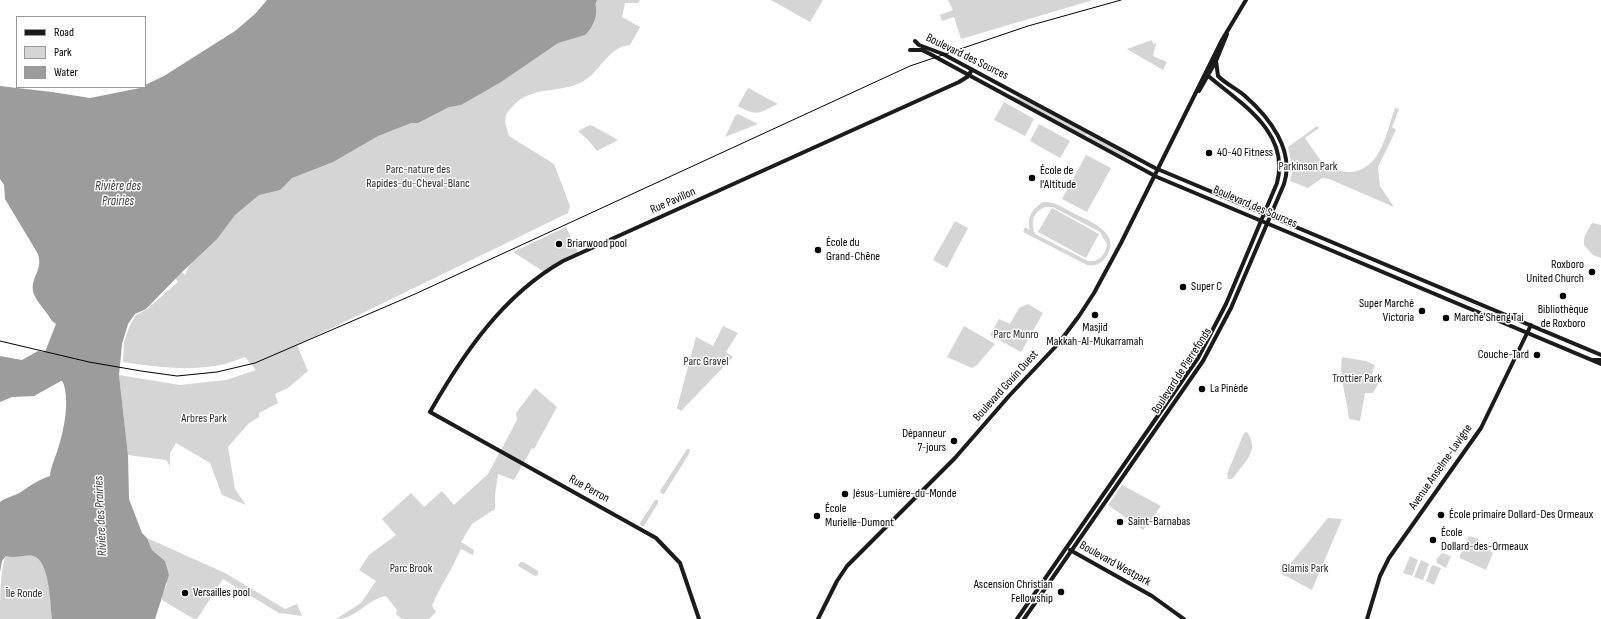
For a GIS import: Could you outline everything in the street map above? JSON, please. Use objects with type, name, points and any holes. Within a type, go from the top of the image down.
[{"type":"street","name":"Boulevard Gouin Ouest","points":[[1207,75],[1230,28],[1246,0]]},
{"type":"street","name":"Boulevard Gouin Ouest","points":[[818,619],[837,581],[847,566],[955,458],[1065,335],[1096,289],[1121,243],[1194,98],[1216,61],[1230,28]]},
{"type":"street","name":"Boulevard des Sources","points":[[915,41],[919,45],[938,51],[1158,169],[1601,355]]},
{"type":"street","name":"Boulevard des Sources","points":[[910,50],[924,51],[1154,175],[1601,364]]},
{"type":"street","name":"Boulevard de Pierrefonds","points":[[1024,619],[1203,361],[1231,308],[1286,174],[1287,162],[1284,151],[1273,129],[1255,106],[1244,95],[1218,76],[1216,61]]},
{"type":"street","name":"Rue Pavillon","points":[[430,412],[449,379],[487,326],[529,284],[544,272],[563,261],[953,85],[968,75],[972,70]]},
{"type":"street","name":"Boulevard de Pierrefonds","points":[[1017,619],[1198,358],[1224,310],[1278,180],[1279,164],[1277,149],[1266,130],[1249,109],[1207,75]]},
{"type":"street","name":"Avenue Anselme-Lavigne","points":[[1367,619],[1380,576],[1389,558],[1481,428],[1531,325]]},
{"type":"street","points":[[1592,360],[1601,360]]},
{"type":"street","name":"Rue Perron","points":[[430,412],[656,538],[680,563],[699,619]]},
{"type":"street","name":"Boulevard Westpark","points":[[1066,548],[1154,597],[1184,619]]},
{"type":"green space","name":"Parc-nature des Rapides-du-Cheval-Blanc","points":[[528,0],[640,0],[638,3],[625,3],[622,17],[640,27],[630,45],[617,49],[588,78],[569,87],[529,95],[520,100],[509,110],[505,117],[509,136],[554,164],[570,206],[568,213],[297,345],[308,371],[288,388],[275,394],[278,403],[259,413],[259,417],[248,424],[228,447],[235,489],[246,505],[222,495],[210,463],[176,443],[170,453],[170,466],[166,460],[128,455],[119,375],[180,385],[226,380],[256,370],[245,357],[215,366],[200,368],[169,368],[123,362],[124,342],[130,325],[136,315],[146,310],[178,282],[175,278],[182,272],[185,275],[189,266],[208,243],[218,181]]},
{"type":"green space","points":[[771,0],[823,0],[810,22]]},
{"type":"green space","points":[[948,0],[1093,0],[961,39],[954,17],[942,21],[940,15],[953,10]]},
{"type":"green space","points":[[1152,40],[1153,44],[1156,43],[1153,56],[1167,62],[1163,70],[1127,49]]},
{"type":"green space","points":[[748,88],[778,104],[754,113],[738,106]]},
{"type":"green space","points":[[1010,95],[1020,98],[1087,134],[1086,136]]},
{"type":"green space","points":[[1004,102],[1034,119],[1025,136],[994,120]]},
{"type":"green space","name":"Parkinson Park","points":[[1395,108],[1399,109],[1392,127],[1396,130],[1378,167],[1380,186],[1394,207],[1329,179],[1322,178],[1308,188],[1290,181],[1293,170],[1288,147],[1317,126],[1319,128],[1305,138],[1317,156],[1326,165],[1337,170],[1349,172],[1360,170],[1368,165],[1381,149]]},
{"type":"green space","points":[[738,114],[758,124],[725,137],[735,116]]},
{"type":"green space","points":[[1039,124],[1070,141],[1060,158],[1030,141]]},
{"type":"green space","points":[[590,125],[618,140],[597,151],[578,131]]},
{"type":"green space","points":[[1089,135],[1133,159],[1125,157],[1088,137]]},
{"type":"green space","points":[[1086,155],[1111,168],[1087,212],[1062,199]]},
{"type":"green space","points":[[1047,202],[1056,204],[1103,230],[1108,235],[1110,242],[1110,249],[1106,257],[1098,264],[1087,265],[1023,232],[1025,227],[1030,230],[1029,221],[1031,214],[1039,204]],"holes":[[[1045,207],[1053,207],[1100,232],[1107,244],[1105,251],[1099,259],[1095,261],[1088,261],[1035,234],[1033,225],[1035,215]]]},
{"type":"green space","points":[[1052,208],[1099,234],[1086,258],[1038,232]]},
{"type":"green space","points":[[955,221],[968,228],[947,268],[933,260]]},
{"type":"green space","points":[[1591,224],[1601,225],[1601,258],[1593,255],[1584,245],[1584,238]]},
{"type":"green space","points":[[566,227],[579,254],[544,272],[513,252]]},
{"type":"green space","points":[[1432,288],[1514,322],[1502,318]]},
{"type":"green space","name":"Parc Munro","points":[[1028,304],[1043,313],[1021,352],[990,335],[999,319],[1010,324],[1019,308]]},
{"type":"green space","name":"Parc Gravel","points":[[723,326],[738,333],[726,352],[733,357],[681,411],[677,408],[696,337],[713,346]]},
{"type":"green space","points":[[964,326],[995,344],[977,365],[972,368],[947,357]]},
{"type":"green space","name":"Trottier Park","points":[[1342,357],[1366,361],[1375,365],[1372,374],[1378,384],[1373,393],[1365,393],[1360,421],[1349,419],[1342,381]]},
{"type":"green space","name":"Parc Brook","points":[[535,388],[557,407],[534,449],[532,448],[514,480],[498,474],[495,509],[472,524],[461,542],[474,550],[473,555],[461,549],[432,606],[436,612],[429,619],[402,619],[396,614],[397,610],[386,596],[373,601],[350,616],[336,619],[361,603],[376,581],[359,570],[369,555],[396,535],[382,519],[411,493],[424,507],[442,491],[454,505],[488,474],[517,420],[516,413]]},
{"type":"green space","points":[[1247,432],[1251,439],[1252,445],[1250,456],[1234,477],[1228,479],[1227,474],[1244,433]]},
{"type":"green space","points":[[687,449],[690,449],[689,454],[664,494],[662,494],[660,491]]},
{"type":"green space","points":[[1122,485],[1161,506],[1143,530],[1108,505]]},
{"type":"green space","points":[[655,500],[658,500],[658,503],[644,526],[641,526],[640,523]]},
{"type":"green space","name":"Glamis Park","points":[[1328,518],[1342,519],[1312,590],[1282,574]]},
{"type":"green space","points":[[1469,536],[1476,538],[1493,553],[1486,570],[1460,558]]},
{"type":"green space","points":[[147,538],[225,573],[285,609],[297,604],[302,616],[279,613],[223,579],[197,619],[194,619],[162,600],[167,584],[165,561],[152,550]]},
{"type":"green space","points":[[1442,553],[1451,556],[1446,568],[1437,563],[1436,560]]},
{"type":"green space","name":"Île Ronde","points":[[31,555],[35,557],[44,567],[48,585],[52,619],[0,619],[1,586],[4,561],[6,556]]},
{"type":"green space","points":[[1410,556],[1418,560],[1412,576],[1403,573]]},
{"type":"green space","points":[[1421,560],[1429,564],[1423,580],[1414,577]]},
{"type":"green space","points":[[520,562],[523,562],[538,571],[538,575],[535,576],[518,566]]},
{"type":"green space","points":[[1432,565],[1441,568],[1434,585],[1426,581]]},
{"type":"water","name":"Rivière des Prairies","points":[[267,0],[597,0],[595,19],[591,28],[585,35],[558,43],[501,82],[461,105],[449,107],[418,123],[411,123],[378,136],[333,162],[292,178],[280,190],[259,195],[235,215],[217,239],[146,309],[135,314],[128,324],[122,344],[119,375],[128,455],[129,499],[142,533],[147,538],[152,550],[165,561],[169,575],[155,619],[52,619],[50,594],[46,574],[39,559],[33,556],[6,556],[2,561],[0,572],[0,502],[50,476],[62,433],[66,398],[63,382],[61,381],[34,396],[12,397],[0,402],[0,356],[22,360],[38,351],[45,352],[56,324],[38,302],[34,294],[33,286],[39,265],[38,254],[5,199],[4,185],[0,179],[0,86],[90,98],[146,88],[146,85],[164,76],[235,31],[255,14]]},
{"type":"tram line","points":[[0,341],[89,362],[177,376],[217,372],[255,363],[415,294],[910,66],[1028,26],[1121,0]]},
{"type":"place","name":"40-40 Fitness","points":[[1209,153]]},
{"type":"place","name":"École de l'Altitude","points":[[1032,178]]},
{"type":"place","name":"Briarwood pool","points":[[559,244]]},
{"type":"place","name":"École du Grand-Chêne","points":[[818,250]]},
{"type":"place","name":"Roxboro United Church","points":[[1592,272]]},
{"type":"place","name":"Super C","points":[[1183,287]]},
{"type":"place","name":"Bibliothèque de Roxboro","points":[[1563,296]]},
{"type":"place","name":"Super Marché Victoria","points":[[1422,311]]},
{"type":"place","name":"Masjid Makkah-Al-Mukarramah","points":[[1095,315]]},
{"type":"place","name":"Marché Sheng Tai","points":[[1446,318]]},
{"type":"place","name":"Couche-Tard","points":[[1537,355]]},
{"type":"place","name":"La Pinède","points":[[1202,389]]},
{"type":"place","name":"Dépanneur 7-jours","points":[[954,441]]},
{"type":"place","name":"Jésus-Lumière-du-Monde","points":[[845,494]]},
{"type":"place","name":"École primaire Dollard-Des Ormeaux","points":[[1441,515]]},
{"type":"place","name":"École Murielle-Dumont","points":[[817,516]]},
{"type":"place","name":"Saint-Barnabas","points":[[1120,522]]},
{"type":"place","name":"École Dollard-des-Ormeaux","points":[[1433,540]]},
{"type":"place","name":"Ascension Christian Fellowship","points":[[1061,592]]},
{"type":"place","name":"Versailles pool","points":[[185,593]]},
{"type":"park label","name":"Arbres Park","points":[[204,419]]}]
